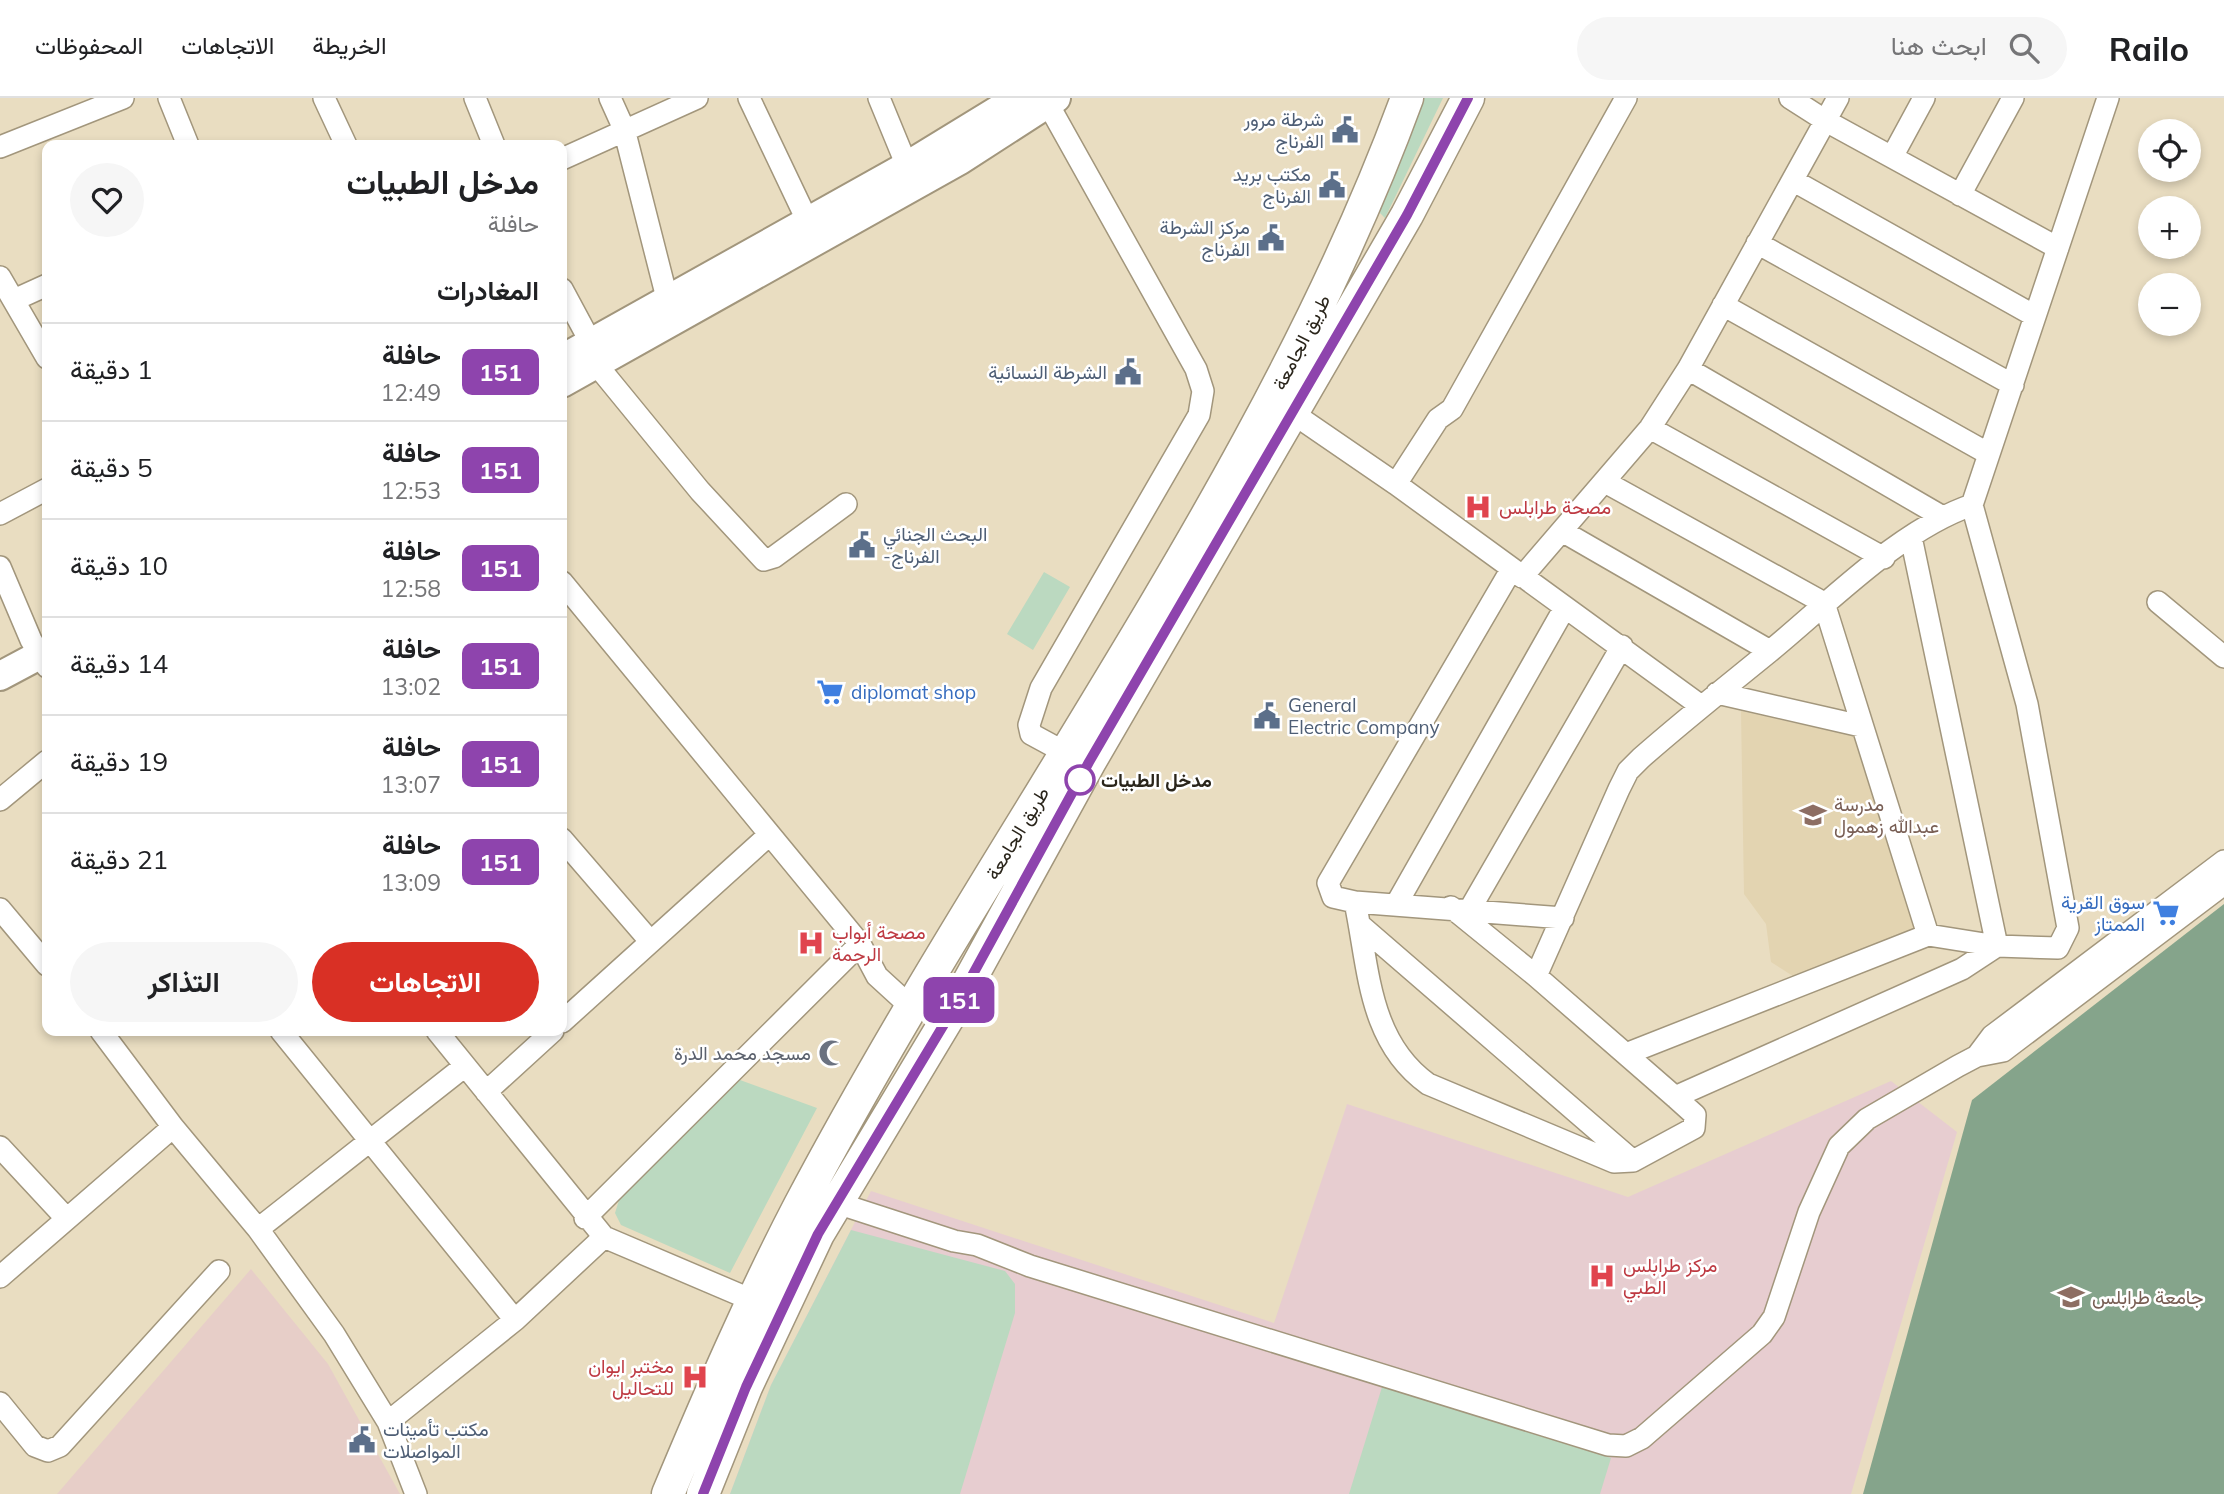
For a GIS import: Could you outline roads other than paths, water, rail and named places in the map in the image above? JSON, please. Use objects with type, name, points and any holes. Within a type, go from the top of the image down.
[{"type":"highway","name":"طريق الجامعة","points":[[668,1494],[752,1300],[802,1203],[912,1008],[1066,753],[1266,411],[1330,283],[1407,98]]},
{"type":"highway","name":"طريق الجامعة","points":[[703,1494],[746,1387],[818,1234],[961,996],[1089,762],[1290,412],[1407,215],[1468,98]]},
{"type":"main road","points":[[567,378],[593,354],[667,299],[907,166],[1008,101]]},
{"type":"main road","points":[[567,358],[593,354],[948,167],[1052,101]]},
{"type":"main road","points":[[2,665],[42,649]]},
{"type":"street","points":[[0,147],[123,98]]},
{"type":"street","points":[[169,98],[186,140]]},
{"type":"street","points":[[324,98],[344,140]]},
{"type":"street","points":[[475,98],[492,140]]},
{"type":"street","points":[[610,98],[624,129],[667,299]]},
{"type":"street","points":[[567,157],[697,98]]},
{"type":"street","points":[[749,98],[807,220]]},
{"type":"street","points":[[879,98],[907,166]]},
{"type":"street","points":[[1396,484],[1438,419],[1452,409],[1626,98]]},
{"type":"street","points":[[1790,98],[1826,121],[2058,248]]},
{"type":"street","points":[[1563,918],[1397,903],[1355,902],[1333,897],[1328,883],[1516,574],[1562,531],[1650,428],[1688,369],[1838,98]]},
{"type":"street","points":[[1892,157],[1924,98]]},
{"type":"street","points":[[1960,195],[2013,98]]},
{"type":"street","points":[[1626,1054],[1928,935],[1997,946],[2058,948],[2068,928],[2027,704],[1972,505],[2108,98]]},
{"type":"street","points":[[1052,101],[1196,369],[1203,391],[1199,415],[1041,688],[1029,725],[1031,734],[1066,753]]},
{"type":"street","points":[[1794,181],[2035,316]]},
{"type":"street","points":[[1757,243],[2012,385]]},
{"type":"street","points":[[0,277],[42,349]]},
{"type":"street","points":[[13,300],[42,287]]},
{"type":"street","points":[[567,299],[593,354],[700,491],[764,560],[774,557],[846,504]]},
{"type":"street","points":[[1723,306],[1989,454]]},
{"type":"street","points":[[1688,369],[1941,516]]},
{"type":"street","points":[[1290,412],[1396,484],[1564,609],[1709,699],[1861,726]]},
{"type":"street","points":[[1650,428],[1884,558]]},
{"type":"street","points":[[1605,482],[1825,603],[1928,935]]},
{"type":"street","points":[[0,514],[42,491]]},
{"type":"street","points":[[1536,976],[1628,771],[1709,699],[1825,603],[1941,516],[1972,505]]},
{"type":"street","points":[[1562,531],[1770,651]]},
{"type":"street","points":[[1911,537],[1997,946]]},
{"type":"street","points":[[0,567],[42,649]]},
{"type":"street","points":[[567,588],[768,836],[860,944],[877,976],[912,1008]]},
{"type":"street","points":[[2158,602],[2224,657]]},
{"type":"street","points":[[1397,903],[1564,609]]},
{"type":"street","points":[[1460,908],[1622,646]]},
{"type":"street","points":[[0,800],[42,765]]},
{"type":"street","points":[[567,1017],[768,836]]},
{"type":"street","points":[[567,845],[650,941]]},
{"type":"street","points":[[1977,1056],[1992,1036],[2224,861]]},
{"type":"street","points":[[837,1203],[954,1241],[995,1258],[1014,1261],[1511,1417],[1608,1445],[1626,1446],[1642,1438],[1762,1334],[1774,1317],[1809,1212],[1839,1146],[1867,1119],[1977,1056],[2003,1051],[2224,884]]},
{"type":"street","points":[[2181,916],[2224,900]]},
{"type":"street","points":[[1355,902],[1379,1024],[1409,1071],[1428,1084],[1614,1162],[1633,1161],[1694,1128],[1695,1115],[1460,908]]},
{"type":"street","points":[[0,909],[42,954]]},
{"type":"street","points":[[1360,925],[1633,1161]]},
{"type":"street","points":[[585,1217],[860,944]]},
{"type":"street","points":[[1675,1097],[1962,969],[1997,946]]},
{"type":"street","points":[[105,1036],[173,1127],[258,1229],[334,1334],[388,1422],[416,1494]]},
{"type":"street","points":[[285,1036],[514,1320]]},
{"type":"street","points":[[441,1036],[585,1217],[604,1237],[752,1300]]},
{"type":"street","points":[[486,1092],[548,1036]]},
{"type":"street","points":[[258,1229],[465,1066]]},
{"type":"street","points":[[0,1277],[173,1127]]},
{"type":"street","points":[[0,1147],[66,1218]]},
{"type":"street","points":[[388,1422],[514,1320],[604,1237]]},
{"type":"street","points":[[0,1403],[36,1446],[48,1451],[60,1446],[219,1271]]},
{"type":"place","name":"شرطة مرور الفرناج","points":[[1345,130]]},
{"type":"place","name":"مكتب بريد الفرناج","points":[[1332,185]]},
{"type":"place","name":"مركز الشرطة الفرناج","points":[[1271,238]]},
{"type":"place","name":"الشرطة النسائية","points":[[1128,372]]},
{"type":"place","name":"مصحة طرابلس","points":[[1478,507]]},
{"type":"place","name":"البحث الجنائي -الفرناج","points":[[862,545]]},
{"type":"place","name":"diplomat shop","points":[[830,692]]},
{"type":"place","name":"General Electric Company","points":[[1267,716]]},
{"type":"place","name":"مدخل الطبيات","points":[[1080,780]]},
{"type":"place","name":"مدرسة عبدالله زهمول","points":[[1813,815]]},
{"type":"place","name":"سوق القرية الممتاز","points":[[2166,913]]},
{"type":"place","name":"مصحة أبواب الرحمة","points":[[811,943]]},
{"type":"place","name":"مسجد محمد الدرة","points":[[832,1053]]},
{"type":"place","name":"مركز طرابلس الطبي","points":[[1602,1276]]},
{"type":"place","name":"جامعة طرابلس","points":[[2071,1297]]},
{"type":"place","name":"مختبر ايوان للتحاليل","points":[[695,1377]]},
{"type":"place","name":"مكتب تأمينات المواصلات","points":[[362,1440]]}]
